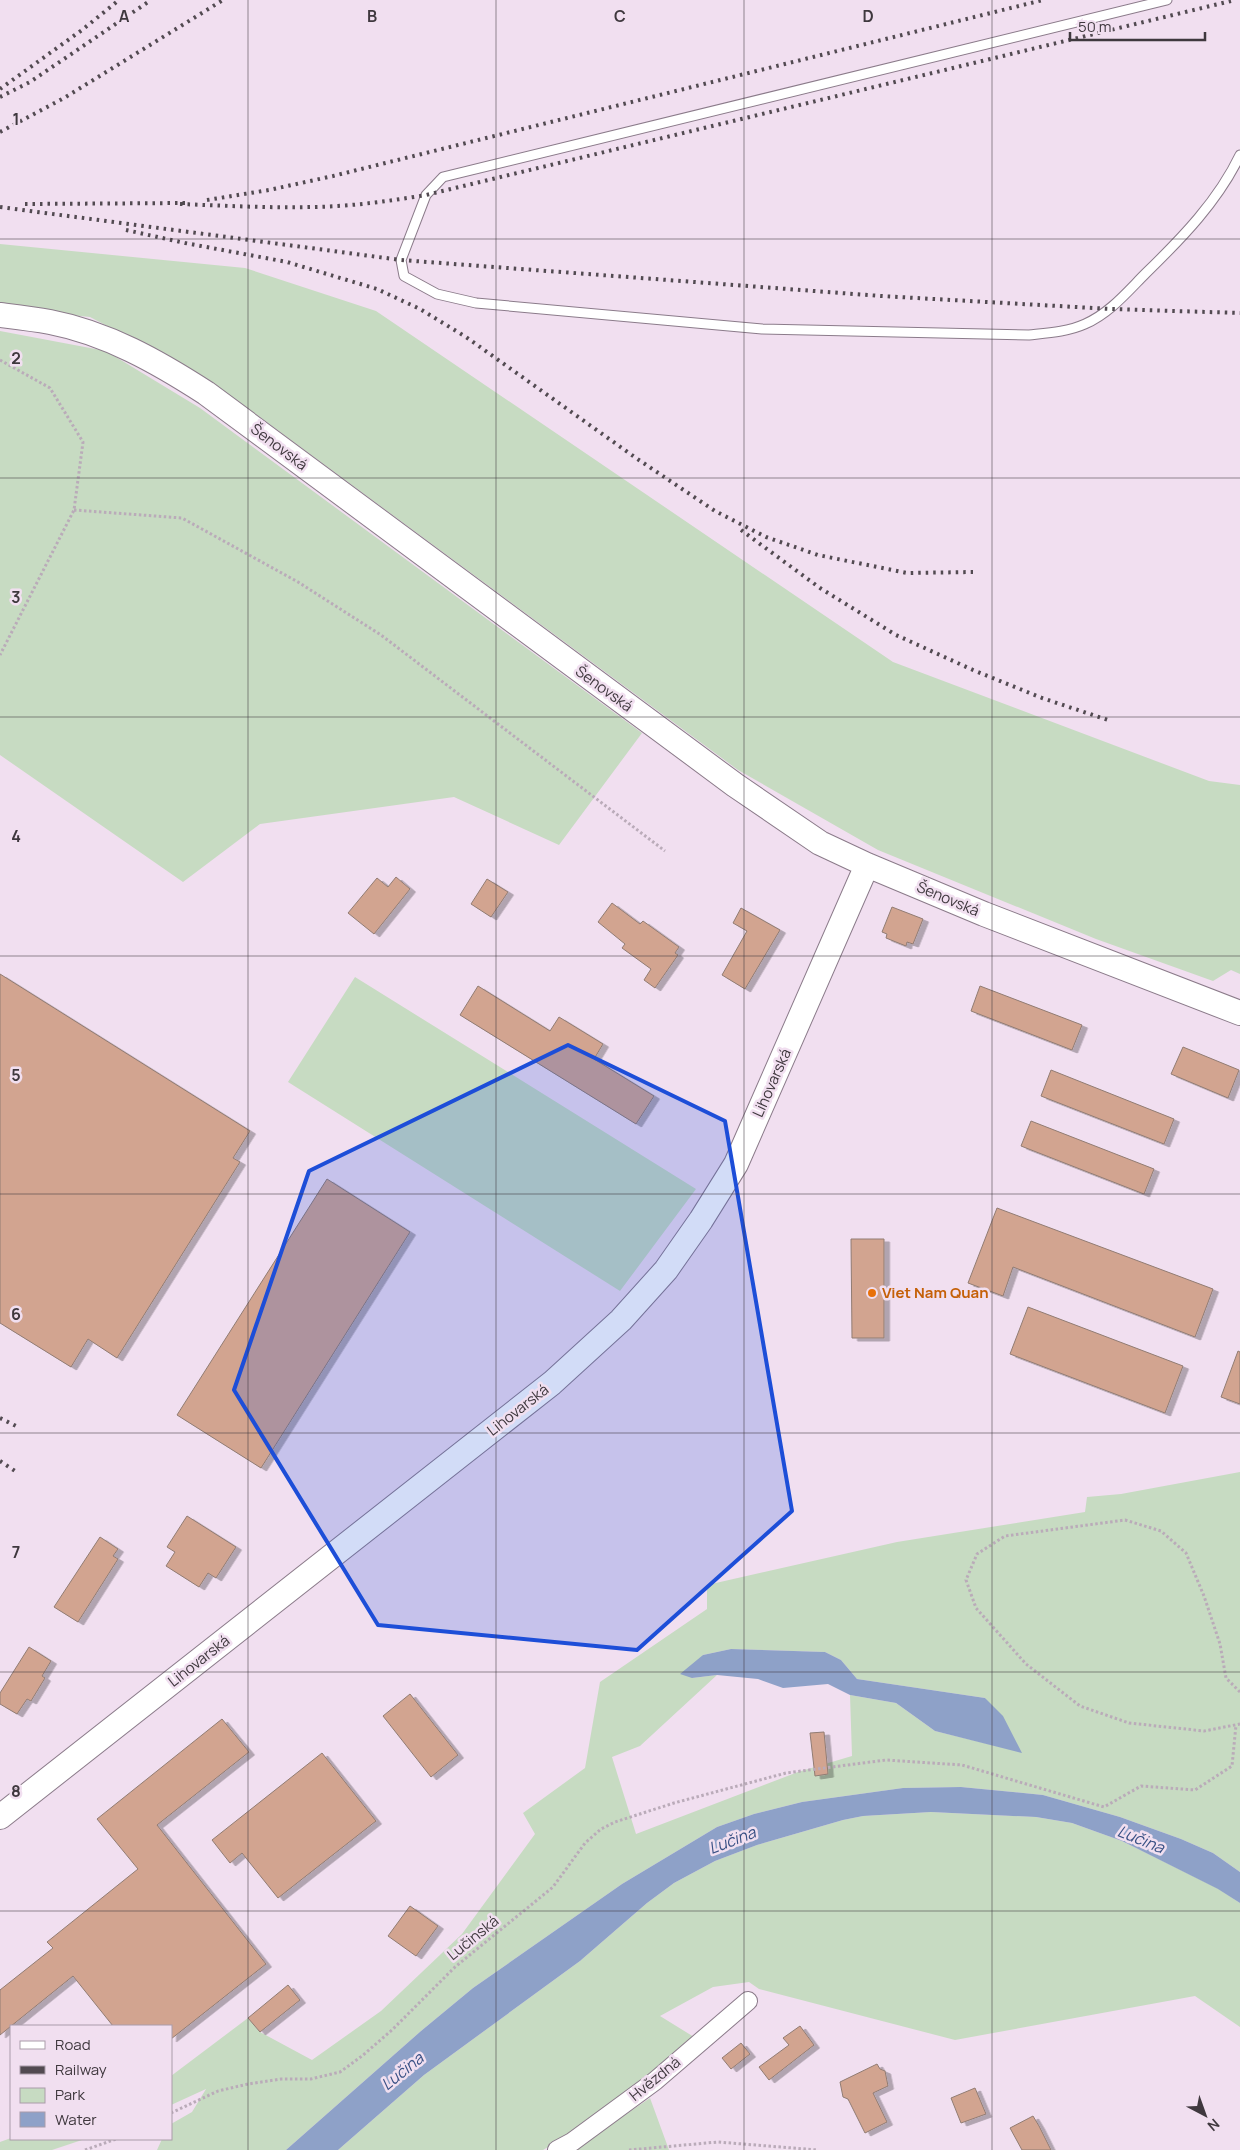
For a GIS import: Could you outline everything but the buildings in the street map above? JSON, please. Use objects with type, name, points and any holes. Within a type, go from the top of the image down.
[{"type":"street","name":"Šenovská","points":[[0,315],[50,322],[80,330],[126,347],[178,375],[235,414],[764,806],[820,843],[867,865],[993,917],[1240,1013]]},
{"type":"street","name":"Lihovarská","points":[[0,1817],[552,1383],[621,1320],[666,1270],[701,1220],[736,1164],[867,865]]},
{"type":"street","name":"Hvězdná","points":[[558,2150],[572,2142],[655,2081],[748,2001]]},
{"type":"lane","points":[[1167,0],[443,177],[426,195],[401,260],[404,276],[437,294],[476,303],[762,329],[1029,335],[1059,332],[1084,324],[1111,309],[1168,252],[1210,204],[1240,154]]},
{"type":"path","points":[[0,360],[50,388],[83,442],[74,510],[0,655]]},
{"type":"path","points":[[74,510],[182,518],[298,582],[381,635],[665,851]]},
{"type":"path","points":[[1238,1725],[1204,1731],[1129,1723],[1080,1706],[1026,1664],[976,1608],[966,1580],[977,1554],[1005,1536],[1125,1520],[1161,1531],[1186,1553],[1204,1596],[1220,1644],[1226,1678],[1240,1692]]},
{"type":"path","name":"Lučinská","points":[[172,2112],[218,2092],[248,2084],[281,2079],[311,2079],[340,2072],[392,2030],[455,1967],[553,1887],[585,1843],[615,1822],[786,1773],[886,1760],[962,1765],[1104,1807],[1141,1786],[1195,1790],[1232,1766],[1238,1725]]},
{"type":"path","points":[[85,2150],[113,2140]]},
{"type":"path","points":[[629,2150],[694,2142],[718,2142],[818,2150]]},
{"type":"highlighted area","points":[[568,1045],[725,1121],[792,1511],[637,1650],[378,1625],[234,1390],[309,1171]]},
{"type":"green space","points":[[0,244],[245,268],[376,311],[893,662],[1209,781],[1240,785],[1240,974],[1231,970],[1213,981],[1096,939],[878,850],[738,770],[238,401],[166,357],[90,317],[0,308]]},
{"type":"green space","points":[[0,331],[106,351],[200,408],[642,733],[559,845],[454,797],[260,824],[183,882],[0,755]]},
{"type":"green space","points":[[355,977],[696,1189],[620,1291],[288,1082]]},
{"type":"green space","points":[[1240,1472],[1240,1872],[1213,1853],[1181,1839],[1120,1817],[1043,1795],[961,1787],[903,1788],[802,1802],[754,1814],[717,1827],[622,1884],[473,1988],[421,2031],[286,2150],[157,2150],[162,2140],[172,2140],[172,2123],[192,2112],[206,2089],[172,2105],[172,2075],[248,2018],[260,2032],[312,2060],[381,2011],[462,1934],[535,1834],[523,1813],[585,1768],[600,1682],[707,1609],[707,1585],[897,1542],[1085,1512],[1087,1497],[1121,1494]],"holes":[[[731,1649],[825,1652],[841,1660],[857,1679],[985,1698],[1021,1752],[935,1731],[896,1703],[850,1695],[852,1756],[798,1772],[636,1834],[612,1757],[640,1746],[717,1675],[692,1678],[703,1655]]]},
{"type":"green space","points":[[931,1812],[1036,1817],[1072,1823],[1122,1841],[1219,1889],[1240,1903],[1240,2027],[1195,1996],[955,2040],[759,1989],[749,1982],[713,1987],[660,2016],[694,2037],[671,2060],[589,2123],[543,2150],[338,2150],[424,2075],[580,1961],[647,1903],[674,1883],[715,1861],[757,1845],[843,1820],[863,1816]]},
{"type":"green space","points":[[650,2098],[669,2150],[573,2150]]},
{"type":"green space","points":[[10,2138],[10,2140],[82,2140],[52,2150],[0,2150],[0,2142]]},
{"type":"water","points":[[731,1649],[825,1652],[841,1660],[857,1679],[985,1698],[1003,1716],[1022,1753],[935,1731],[896,1703],[850,1695],[828,1684],[783,1688],[758,1679],[717,1675],[692,1678],[680,1674],[703,1655]]},
{"type":"water","name":"Lučina","points":[[961,1787],[1043,1795],[1120,1817],[1181,1839],[1213,1853],[1240,1872],[1240,1903],[1218,1889],[1122,1841],[1072,1823],[1036,1817],[931,1812],[863,1816],[843,1820],[757,1845],[715,1861],[674,1883],[647,1903],[580,1961],[424,2075],[338,2150],[286,2150],[421,2031],[473,1988],[622,1884],[717,1827],[754,1814],[802,1802],[903,1788]]},
{"type":"railway","points":[[0,89],[82,30],[119,0]]},
{"type":"railway","points":[[0,97],[30,82],[151,0]]},
{"type":"railway","points":[[0,132],[64,98],[223,0]]},
{"type":"railway","points":[[207,200],[269,190],[333,176],[1043,0]]},
{"type":"railway","points":[[180,204],[318,207],[371,203],[426,195],[1231,1]]},
{"type":"railway","points":[[25,204],[187,203]]},
{"type":"railway","points":[[0,207],[401,260],[881,296],[1111,309],[1240,313]]},
{"type":"railway","points":[[126,230],[287,262],[377,289],[420,309],[466,337],[636,458],[715,511],[766,537],[818,555],[907,573],[973,572]]},
{"type":"railway","points":[[741,530],[820,588],[896,635],[973,670],[1042,698],[1108,720]]},
{"type":"railway","points":[[0,1418],[16,1426]]},
{"type":"railway","points":[[0,1461],[15,1471]]},
{"type":"place","name":"Viet Nam Quan","points":[[872,1293]]}]
